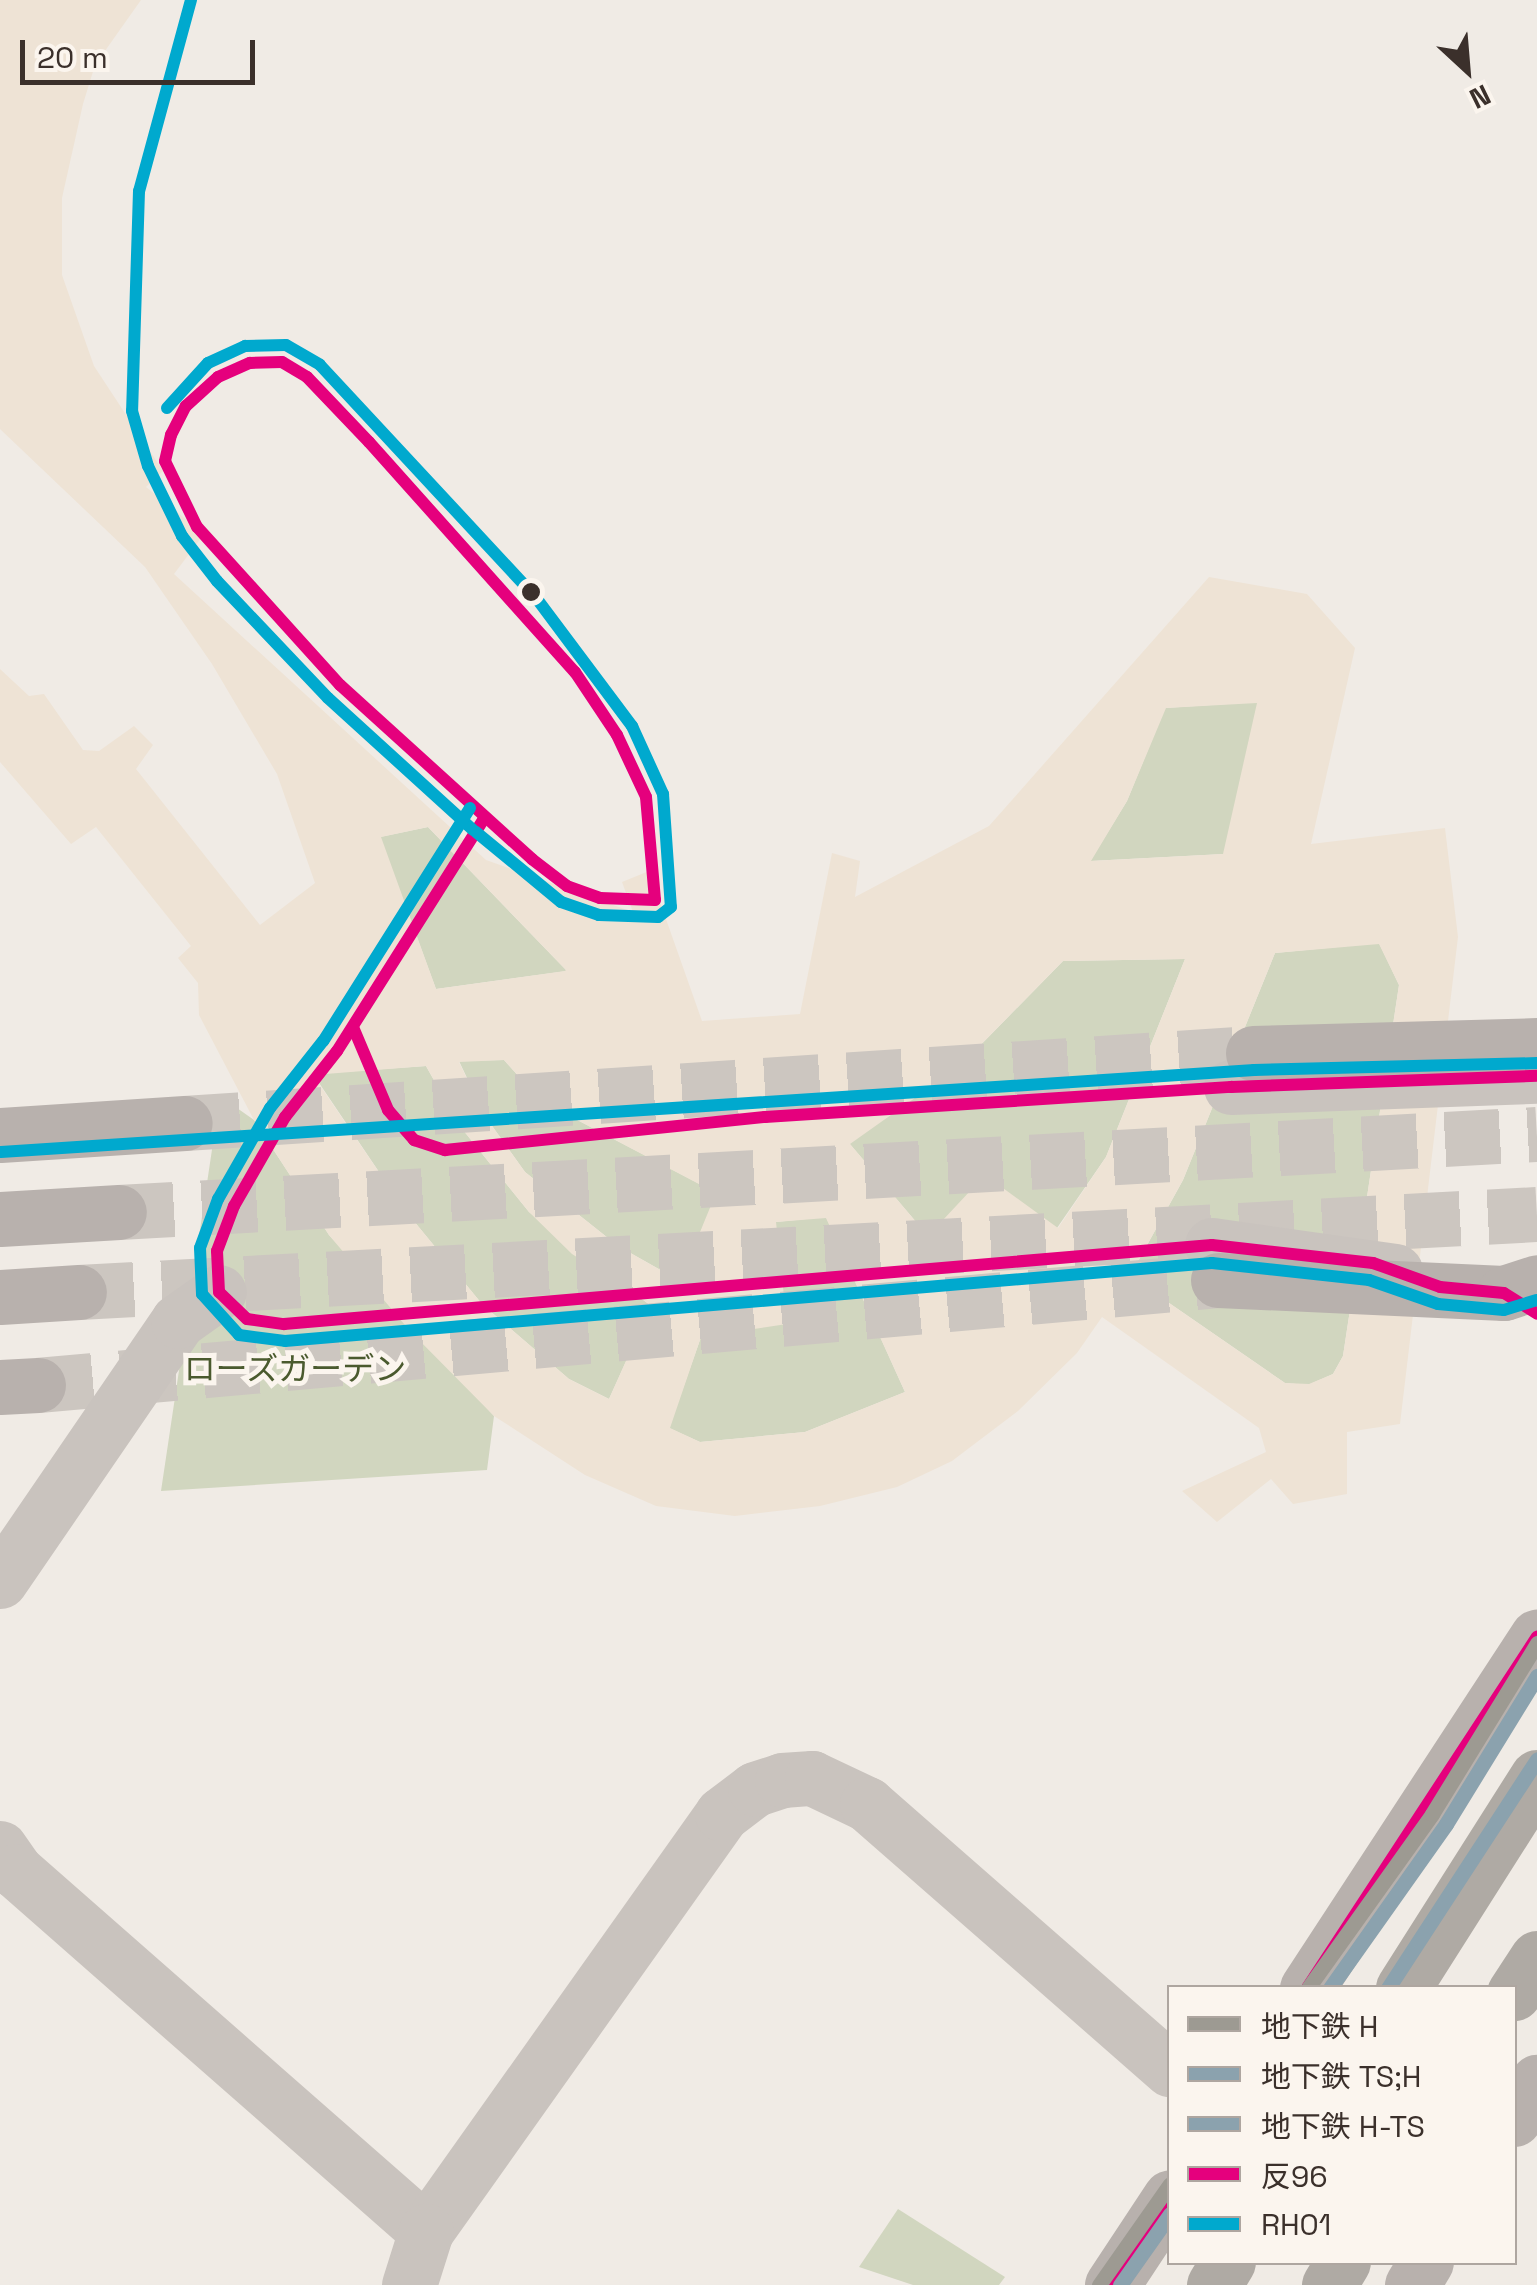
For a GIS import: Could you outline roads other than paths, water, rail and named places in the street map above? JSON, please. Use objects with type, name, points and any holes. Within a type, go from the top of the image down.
[{"type":"highway","points":[[1405,1985],[1537,1777]]},
{"type":"highway","points":[[1517,1988],[1537,1958]]},
{"type":"main road","points":[[1242,1070],[1537,1044]]},
{"type":"main road","points":[[0,1134],[185,1123]]},
{"type":"main road","points":[[0,1219],[119,1212]]},
{"type":"main road","points":[[1215,1262],[1526,1297]]},
{"type":"main road","points":[[0,1297],[80,1292]]},
{"type":"main road","points":[[1309,1985],[1537,1637]]},
{"type":"main road","points":[[1517,2114],[1537,2082]]},
{"type":"main road","points":[[1112,2285],[1167,2202]]},
{"type":"street","points":[[1242,1070],[1537,1076]]},
{"type":"street","points":[[0,1582],[178,1321],[219,1292]]},
{"type":"street","points":[[409,2285],[426,2230],[722,1814],[755,1789],[782,1780],[812,1778],[867,1804],[1167,2066]]},
{"type":"street","points":[[0,1848],[16,1871],[426,2230]]},
{"type":"tunnel","points":[[185,1123],[1253,1053]]},
{"type":"tunnel","points":[[119,1212],[1537,1134]]},
{"type":"tunnel","points":[[79,1292],[1537,1214]]},
{"type":"tunnel","points":[[38,1385],[1218,1280]]},
{"type":"metro line","name":"H","points":[[1310,1985],[1432,1814],[1537,1643]]},
{"type":"metro line","name":"TS;H","points":[[1332,1985],[1446,1824],[1537,1676]]},
{"type":"metro line","name":"H-TS","points":[[1390,1985],[1537,1759]]},
{"type":"metro line","name":"H","points":[[1099,2285],[1167,2188]]},
{"type":"metro line","name":"TS;H","points":[[1120,2285],[1167,2218]]},
{"type":"park label","name":"ローズガーデン","points":[[295,1369]]}]
